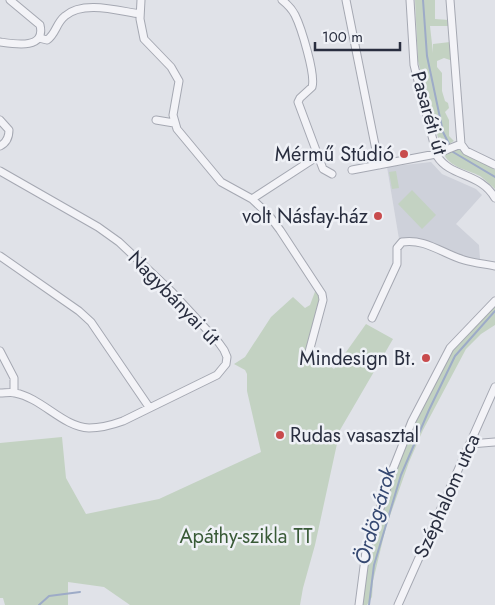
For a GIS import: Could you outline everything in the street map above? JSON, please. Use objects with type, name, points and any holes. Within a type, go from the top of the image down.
[{"type":"street","points":[[0,42],[27,45],[36,42],[41,30],[40,26],[10,0]]},
{"type":"street","points":[[141,0],[140,14],[144,39],[171,68],[179,81],[173,115],[174,123],[180,133],[221,182],[252,199],[280,230],[322,294],[323,300],[309,352]]},
{"type":"street","points":[[282,0],[294,14],[301,30],[313,76],[312,87],[298,102],[324,169],[332,174]]},
{"type":"street","points":[[346,0],[379,165]]},
{"type":"street","name":"Pasaréti út","points":[[410,0],[414,65],[442,162],[447,167],[482,183],[495,198]]},
{"type":"street","points":[[450,0],[459,145],[466,151],[495,165]]},
{"type":"street","points":[[39,38],[46,40],[52,37],[59,22],[77,9],[113,9],[140,14]]},
{"type":"street","points":[[0,120],[9,130],[9,135],[5,144],[0,146]]},
{"type":"street","points":[[156,120],[174,123]]},
{"type":"street","points":[[352,170],[440,153],[459,145]]},
{"type":"street","points":[[252,199],[318,156]]},
{"type":"street","name":"Nagybányai út","points":[[0,171],[98,227],[119,242],[172,292],[224,350],[227,357],[226,364],[217,374],[111,425],[88,428],[77,425],[40,403],[14,393],[0,393]]},
{"type":"street","points":[[372,318],[397,264],[397,248],[402,242],[413,241],[435,247],[464,260],[495,266]]},
{"type":"street","points":[[0,256],[79,311],[91,322],[149,407]]},
{"type":"street","points":[[359,605],[366,551],[393,469],[412,421],[450,348],[495,301]]},
{"type":"street","points":[[0,351],[14,378],[14,393]]},
{"type":"street","name":"Széphalom utca","points":[[398,605],[495,387]]},
{"type":"street","points":[[470,444],[495,442]]},
{"type":"shaded area","points":[[431,162],[442,174],[476,189],[482,195],[456,224],[479,245],[480,259],[465,257],[445,248],[415,240],[399,239],[387,167]]},
{"type":"green space","points":[[415,0],[435,0],[435,19],[449,20],[449,26],[430,26],[433,53],[433,44],[450,42],[454,54],[450,60],[444,58],[437,61],[437,67],[442,73],[442,91],[449,108],[445,112],[449,120],[449,136],[454,141],[441,149],[418,61]]},
{"type":"green space","points":[[458,148],[495,170],[495,189],[480,176],[459,168],[446,158],[444,154]]},
{"type":"green space","points":[[396,171],[399,188],[392,189],[389,172]]},
{"type":"green space","points":[[412,190],[436,215],[422,229],[398,204]]},
{"type":"green space","name":"Apáthy-szikla TT","points":[[316,289],[320,298],[309,352],[334,369],[366,324],[393,339],[340,430],[300,605],[130,605],[104,587],[68,582],[68,605],[5,605],[3,598],[0,598],[0,443],[62,437],[66,478],[86,514],[159,499],[261,452],[247,391],[247,374],[245,370],[234,364],[245,357],[271,317],[293,297],[305,308],[310,305]]},
{"type":"green space","points":[[495,306],[495,325],[481,334],[466,349],[423,430],[409,462],[386,527],[373,581],[372,597],[367,605],[361,605],[368,550],[398,463],[412,429],[451,352],[461,338]]},
{"type":"waterway","name":"Ördög-árok","points":[[423,0],[427,56],[443,132],[453,152],[495,177]]},
{"type":"waterway","name":"Ördög-árok","points":[[369,605],[374,565],[401,475],[455,356],[495,311]]},
{"type":"waterway","points":[[39,605],[49,596],[80,592]]},
{"type":"place","name":"Mérmű Stúdió","points":[[404,154]]},
{"type":"place","name":"volt Násfay-ház","points":[[378,216]]},
{"type":"place","name":"Mindesign Bt.","points":[[426,358]]},
{"type":"place","name":"Rudas vasasztal","points":[[280,435]]}]
